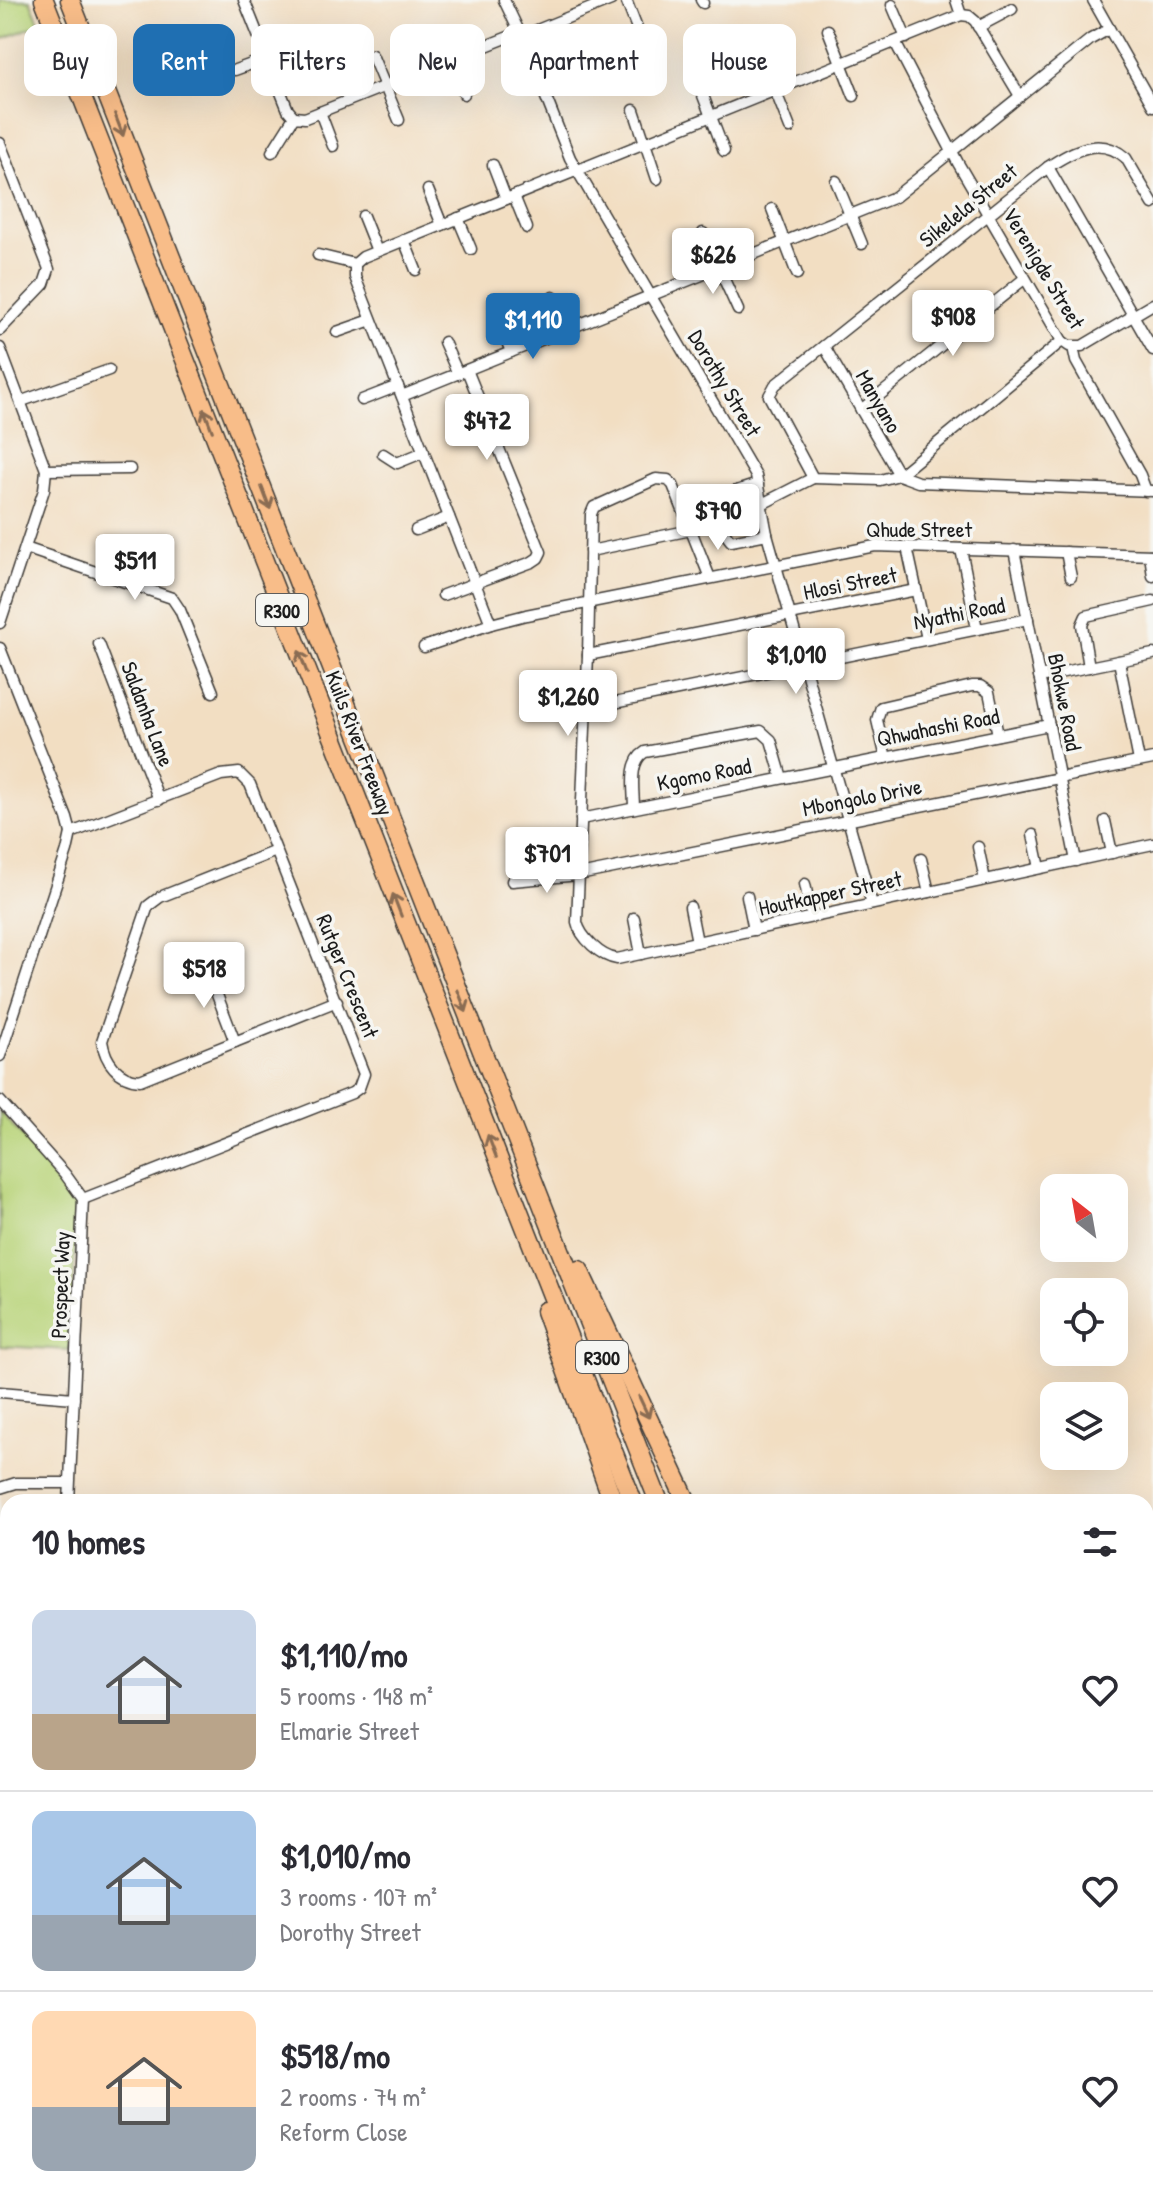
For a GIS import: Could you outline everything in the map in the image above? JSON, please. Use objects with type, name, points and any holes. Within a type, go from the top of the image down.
[{"type":"highway","name":"Kuils River Freeway","points":[[44,0],[630,1494]]},
{"type":"highway","name":"Kuils River Freeway","points":[[70,0],[656,1494]]},
{"type":"highway","points":[[545,1212],[580,1272],[683,1494]]},
{"type":"highway","points":[[521,1219],[534,1281],[610,1494]]},
{"type":"street","points":[[244,0],[254,24]]},
{"type":"street","name":"Dorothy Street","points":[[504,0],[515,24]]},
{"type":"street","points":[[541,24],[581,6],[611,0]]},
{"type":"street","points":[[626,0],[635,24]]},
{"type":"street","points":[[956,0],[961,15]]},
{"type":"street","points":[[1093,0],[1153,106]]},
{"type":"street","points":[[892,5],[906,38]]},
{"type":"street","points":[[978,27],[1012,9]]},
{"type":"street","points":[[796,82],[961,15],[972,18],[1020,96]]},
{"type":"street","points":[[362,400],[462,372],[900,194],[1091,39],[1109,29]]},
{"type":"street","points":[[828,30],[854,96]]},
{"type":"street","name":"Verenigde Street","points":[[895,42],[1024,279],[1062,341],[1073,347],[1082,346],[1153,304]]},
{"type":"street","points":[[374,60],[399,120]]},
{"type":"street","points":[[235,70],[251,64]]},
{"type":"street","points":[[282,96],[294,117],[305,118],[390,84]]},
{"type":"street","name":"Dorothy Street","points":[[546,96],[578,171],[751,465],[758,484],[767,534],[872,904]]},
{"type":"street","points":[[703,96],[724,151]]},
{"type":"street","points":[[491,624],[371,320],[354,273],[355,264],[360,258],[763,96]]},
{"type":"street","points":[[777,96],[790,128]]},
{"type":"street","points":[[634,110],[657,179]]},
{"type":"street","points":[[320,112],[333,146]]},
{"type":"street","points":[[272,152],[294,117]]},
{"type":"street","points":[[0,143],[49,269],[44,284],[0,330]]},
{"type":"street","name":"Sikelela Street","points":[[813,478],[769,396],[773,387],[1048,167],[1083,147],[1112,150],[1126,158],[1153,204]]},
{"type":"street","points":[[493,165],[527,228]]},
{"type":"street","points":[[1048,167],[1153,350]]},
{"type":"street","points":[[836,181],[862,244]]},
{"type":"street","points":[[428,190],[442,225]]},
{"type":"street","points":[[772,209],[797,274]]},
{"type":"street","points":[[363,216],[377,251]]},
{"type":"street","points":[[458,218],[471,249]]},
{"type":"street","points":[[703,233],[738,310]]},
{"type":"street","points":[[404,240],[416,270]]},
{"type":"street","points":[[318,255],[355,264]]},
{"type":"street","points":[[861,410],[1024,279]]},
{"type":"street","points":[[553,297],[567,329]]},
{"type":"street","points":[[498,319],[511,352]]},
{"type":"street","points":[[337,332],[371,320]]},
{"type":"street","points":[[762,504],[813,478],[880,480],[899,475],[1062,341]]},
{"type":"street","points":[[443,595],[532,562],[540,555],[539,545],[462,372],[444,342]]},
{"type":"street","name":"Manyano","points":[[824,346],[899,475]]},
{"type":"street","points":[[1073,347],[1076,361],[1149,491]]},
{"type":"street","points":[[0,348],[46,470],[44,490],[0,623]]},
{"type":"street","points":[[22,401],[109,370]]},
{"type":"street","points":[[383,454],[397,463],[424,452]]},
{"type":"street","points":[[46,470],[130,469]]},
{"type":"street","points":[[899,475],[918,482],[1149,491]]},
{"type":"street","points":[[579,875],[591,514],[594,507],[659,478],[668,480],[673,485],[710,578]]},
{"type":"street","points":[[700,503],[758,484]]},
{"type":"street","points":[[713,498],[724,532],[731,541],[767,534]]},
{"type":"street","points":[[416,530],[449,517]]},
{"type":"street","points":[[590,551],[691,530]]},
{"type":"street","name":"Qhude Street","points":[[424,647],[491,624],[866,547],[1151,555]]},
{"type":"street","points":[[907,547],[927,639]]},
{"type":"street","points":[[25,548],[172,598],[180,610],[213,692]]},
{"type":"street","points":[[961,549],[977,629]]},
{"type":"street","name":"Bhokwe Road","points":[[1014,550],[1076,861]]},
{"type":"street","points":[[1066,552],[1071,577]]},
{"type":"street","points":[[1151,555],[1153,576]]},
{"type":"street","name":"Hlosi Street","points":[[588,655],[916,590]]},
{"type":"street","points":[[1089,667],[1082,625],[1084,618],[1091,613],[1153,601]]},
{"type":"street","name":"Nyathi Road","points":[[560,714],[1028,619]]},
{"type":"street","name":"Saldanha Lane","points":[[99,644],[159,800]]},
{"type":"street","points":[[0,648],[71,833],[0,1056]]},
{"type":"street","points":[[1039,677],[1153,654]]},
{"type":"street","points":[[1119,661],[1139,761]]},
{"type":"street","points":[[886,758],[877,720],[881,707],[976,685],[989,692],[998,735]]},
{"type":"street","name":"Qhwahashi Road","points":[[835,768],[1049,725]]},
{"type":"street","points":[[634,808],[635,764],[638,756],[645,752],[761,731],[771,740],[782,778]]},
{"type":"street","name":"Mbongolo Drive","points":[[512,881],[579,875],[1153,759]]},
{"type":"street","name":"Kgomo Road","points":[[581,819],[835,768]]},
{"type":"street","name":"Rutger Crescent","points":[[71,833],[221,775],[239,773],[250,784],[364,1074],[359,1088],[83,1199]]},
{"type":"street","points":[[1105,821],[1112,853]]},
{"type":"street","points":[[1033,835],[1040,868]]},
{"type":"street","name":"Houtkapper Street","points":[[579,875],[577,922],[580,931],[611,959],[1153,844]]},
{"type":"street","points":[[978,847],[985,880]]},
{"type":"street","points":[[276,851],[160,897],[148,906],[102,1041],[108,1059],[124,1077],[140,1080],[337,1001]]},
{"type":"street","points":[[921,859],[929,892]]},
{"type":"street","points":[[805,884],[812,917]]},
{"type":"street","points":[[747,896],[754,930]]},
{"type":"street","points":[[690,907],[697,942]]},
{"type":"street","points":[[634,918],[641,954]]},
{"type":"street","points":[[206,966],[235,1042]]},
{"type":"street","points":[[0,1101],[56,1162],[83,1199]]},
{"type":"street","name":"Prospect Way","points":[[69,1494],[83,1199]]},
{"type":"street","points":[[0,1392],[74,1398]]},
{"type":"street","points":[[0,1488],[16,1483],[69,1483]]},
{"type":"green space","points":[[0,0],[30,0],[40,24],[24,24],[24,30],[0,40]]},
{"type":"green space","points":[[0,1112],[70,1189],[76,1202],[69,1350],[0,1346]]}]
